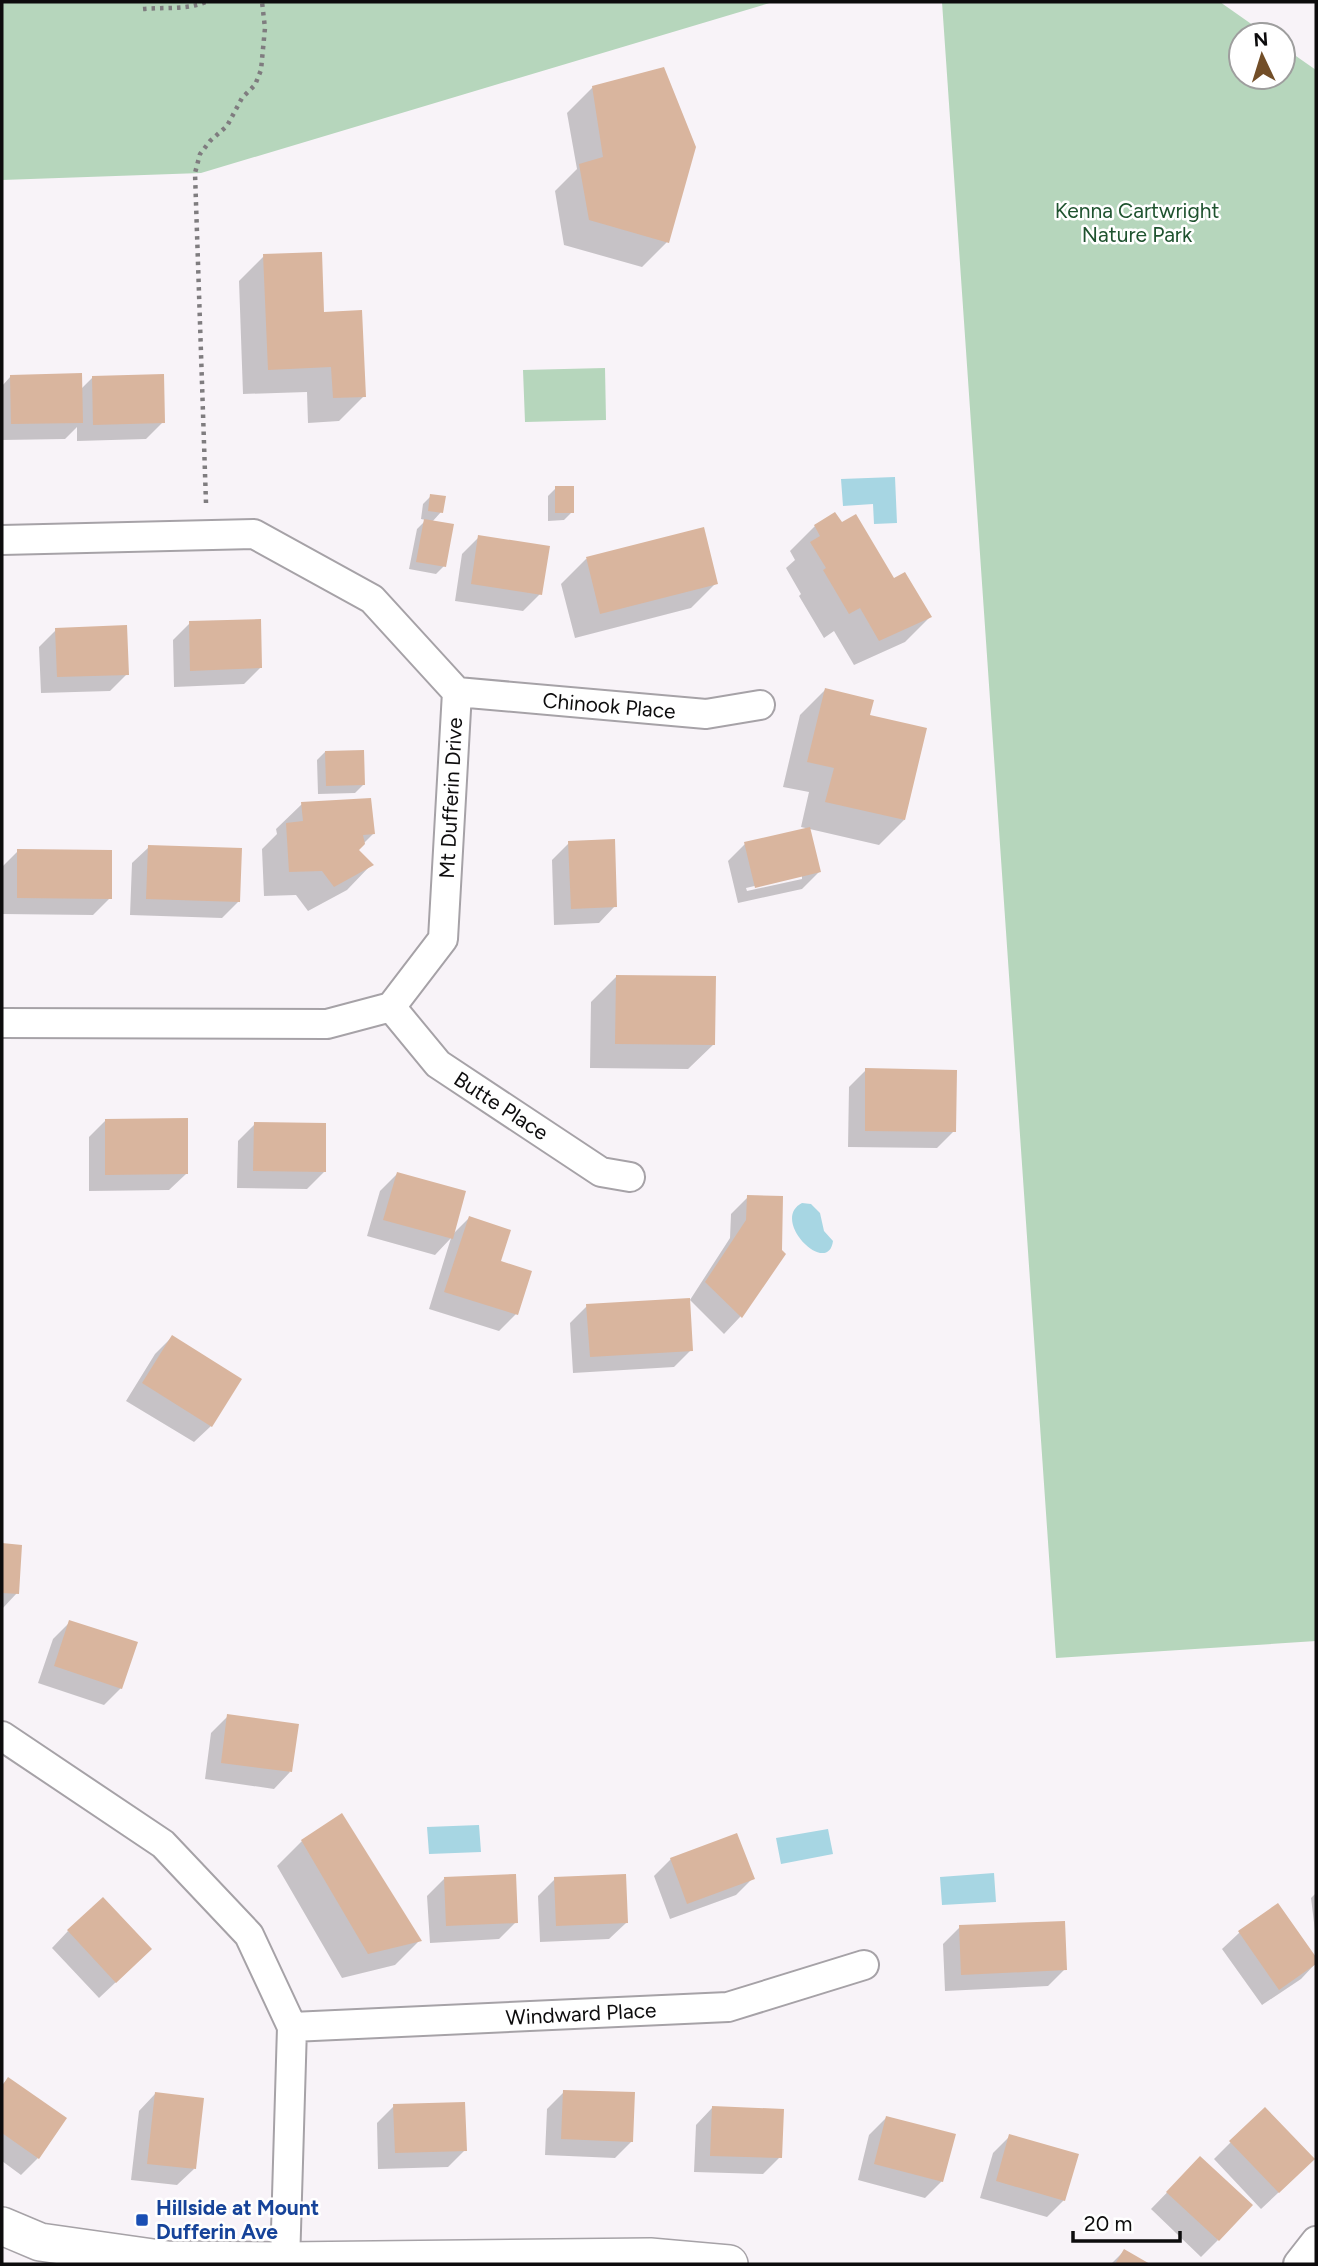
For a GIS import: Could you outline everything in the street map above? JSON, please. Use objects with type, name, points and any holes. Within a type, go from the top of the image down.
[{"type":"street","name":"Mt Dufferin Drive","points":[[2,540],[254,534],[372,599],[457,692],[443,939],[391,1007]]},
{"type":"street","name":"Chinook Place","points":[[457,692],[706,715],[760,705]]},
{"type":"street","points":[[2,1023],[327,1024],[391,1007]]},
{"type":"street","name":"Butte Place","points":[[391,1007],[438,1064],[601,1172],[630,1177]]},
{"type":"street","points":[[2,1736],[163,1844],[249,1935],[292,2027],[285,2263]]},
{"type":"street","name":"Windward Place","points":[[292,2027],[727,2007],[864,1965]]},
{"type":"street","points":[[2,2226],[40,2242],[167,2260],[285,2263],[650,2257],[729,2264]]},
{"type":"street","points":[[1298,2264],[1316,2241]]},
{"type":"path","points":[[143,9],[206,2]]},
{"type":"path","points":[[206,508],[195,173],[200,154],[227,126],[242,98],[255,85],[261,70],[264,28],[262,2]]},
{"type":"green space","points":[[2,2],[773,2],[201,173],[2,180]]},
{"type":"green space","name":"Kenna Cartwright Nature Park","points":[[942,2],[1220,2],[1247,21],[1227,21],[1227,91],[1297,91],[1297,57],[1316,70],[1316,1641],[1056,1658]]},
{"type":"green space","points":[[605,368],[606,420],[525,422],[523,370]]},
{"type":"water","points":[[895,477],[897,523],[874,524],[873,504],[843,506],[841,479]]},
{"type":"water","points":[[802,1203],[811,1204],[820,1213],[824,1231],[833,1241],[829,1251],[821,1253],[812,1250],[796,1232],[792,1221],[794,1211]]},
{"type":"water","points":[[479,1825],[481,1852],[429,1854],[427,1827]]},
{"type":"water","points":[[828,1829],[833,1854],[781,1864],[776,1838]]},
{"type":"water","points":[[994,1873],[996,1902],[942,1905],[940,1877]]},
{"type":"building","points":[[664,67],[696,147],[669,243],[589,220],[579,164],[603,157],[592,86]]},
{"type":"building","points":[[322,252],[324,312],[362,310],[366,397],[333,398],[331,367],[268,370],[263,254]]},
{"type":"building","points":[[82,373],[83,423],[11,424],[10,375]]},
{"type":"building","points":[[164,374],[165,423],[93,425],[92,376]]},
{"type":"building","points":[[555,486],[574,486],[574,513],[555,513]]},
{"type":"building","points":[[430,494],[446,496],[443,513],[428,511]]},
{"type":"building","points":[[835,512],[842,522],[856,514],[894,578],[905,572],[932,617],[879,641],[860,608],[849,614],[810,542],[820,536],[814,525]]},
{"type":"building","points":[[424,519],[454,524],[446,567],[416,562]]},
{"type":"building","points":[[704,527],[718,584],[600,614],[586,557]]},
{"type":"building","points":[[478,535],[550,546],[542,595],[471,584]]},
{"type":"building","points":[[261,619],[262,668],[190,671],[189,621]]},
{"type":"building","points":[[127,625],[129,675],[57,677],[55,628]]},
{"type":"building","points":[[825,688],[874,700],[870,715],[927,728],[905,820],[825,802],[834,768],[807,762]]},
{"type":"building","points":[[364,750],[365,785],[326,786],[325,751]]},
{"type":"building","points":[[371,798],[375,834],[363,835],[365,844],[359,850],[374,865],[334,887],[322,871],[289,872],[286,823],[303,821],[301,802]]},
{"type":"building","points":[[810,827],[821,872],[755,888],[744,842]]},
{"type":"building","points":[[615,839],[617,907],[571,909],[568,841]]},
{"type":"building","points":[[148,845],[242,848],[240,902],[146,899]]},
{"type":"building","points":[[17,849],[112,850],[112,899],[17,898]]},
{"type":"building","points":[[616,975],[716,976],[715,1045],[615,1044]]},
{"type":"building","points":[[865,1068],[957,1070],[956,1132],[865,1131]]},
{"type":"building","points":[[188,1118],[188,1174],[105,1175],[105,1119]]},
{"type":"building","points":[[254,1122],[326,1123],[326,1172],[253,1171]]},
{"type":"building","points":[[397,1172],[466,1191],[453,1239],[383,1220]]},
{"type":"building","points":[[747,1195],[783,1196],[782,1250],[786,1254],[742,1318],[705,1282],[746,1220]]},
{"type":"building","points":[[469,1216],[511,1230],[501,1261],[532,1271],[518,1315],[444,1292]]},
{"type":"building","points":[[690,1298],[693,1351],[590,1357],[586,1304]]},
{"type":"building","points":[[172,1335],[242,1379],[212,1427],[142,1383]]},
{"type":"building","points":[[2,1543],[22,1545],[19,1594],[2,1593]]},
{"type":"building","points":[[69,1620],[138,1642],[122,1689],[54,1666]]},
{"type":"building","points":[[227,1714],[299,1724],[292,1772],[221,1763]]},
{"type":"building","points":[[342,1813],[422,1941],[368,1954],[301,1840]]},
{"type":"building","points":[[737,1833],[755,1879],[687,1904],[670,1858]]},
{"type":"building","points":[[516,1874],[518,1923],[446,1926],[444,1877]]},
{"type":"building","points":[[626,1874],[628,1923],[556,1926],[554,1877]]},
{"type":"building","points":[[103,1897],[152,1949],[116,1983],[67,1930]]},
{"type":"building","points":[[1278,1903],[1316,1957],[1316,1964],[1279,1990],[1238,1931]]},
{"type":"building","points":[[1065,1921],[1067,1970],[961,1975],[959,1925]]},
{"type":"building","points":[[8,2077],[67,2118],[39,2159],[2,2133],[2,2086]]},
{"type":"building","points":[[563,2090],[635,2092],[633,2142],[561,2139]]},
{"type":"building","points":[[155,2092],[204,2098],[196,2169],[147,2164]]},
{"type":"building","points":[[465,2102],[467,2151],[395,2153],[393,2104]]},
{"type":"building","points":[[712,2106],[784,2109],[782,2158],[710,2156]]},
{"type":"building","points":[[1265,2107],[1315,2159],[1279,2193],[1229,2141]]},
{"type":"building","points":[[886,2116],[956,2134],[943,2182],[874,2164]]},
{"type":"building","points":[[1009,2134],[1079,2154],[1065,2201],[996,2181]]},
{"type":"building","points":[[1200,2156],[1253,2205],[1219,2241],[1166,2192]]},
{"type":"building","points":[[1124,2249],[1150,2264],[1115,2264]]},
{"type":"place","name":"Hillside at Mount Dufferin Ave","points":[[142,2220]]}]
